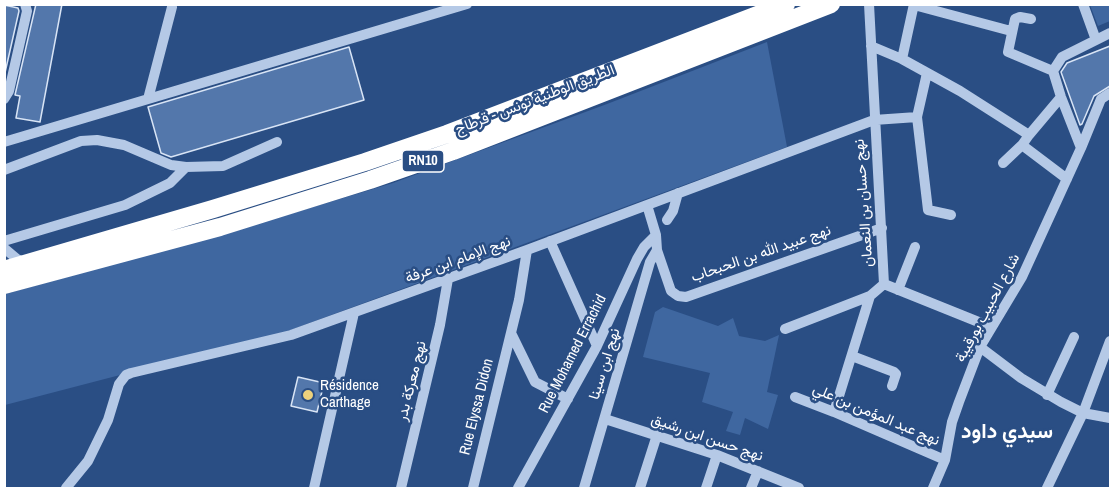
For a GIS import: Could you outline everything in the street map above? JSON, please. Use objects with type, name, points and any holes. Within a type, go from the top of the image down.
[{"type":"highway","name":"الطريق الوطنية تونس - قرطاج","points":[[6,281],[26,263],[365,162],[457,130],[786,4]]},
{"type":"highway","name":"الطريق الوطنية تونس - قرطاج","points":[[6,281],[220,227],[370,180],[453,151],[831,4]]},
{"type":"street","points":[[4,99],[9,91],[27,11],[25,4]]},
{"type":"street","points":[[4,142],[440,9],[467,4]]},
{"type":"street","name":"نهج حسان بن النعمان","points":[[869,4],[884,284],[992,327]]},
{"type":"street","points":[[1083,4],[1096,40]]},
{"type":"street","points":[[902,59],[914,5],[1011,31]]},
{"type":"street","points":[[148,99],[172,7]]},
{"type":"street","points":[[1031,19],[1017,18],[1014,21],[1009,53],[1053,71]]},
{"type":"street","points":[[1081,148],[1053,71],[1062,57],[1110,33]]},
{"type":"street","points":[[871,46],[902,59],[960,91],[1029,135]]},
{"type":"street","points":[[927,73],[917,117],[928,210],[951,215]]},
{"type":"street","name":"شارع الحبيب بورقيبة","points":[[933,489],[945,460],[958,402],[981,347],[1022,277],[1101,99],[1110,93]]},
{"type":"street","points":[[1003,163],[1022,145],[1061,97]]},
{"type":"street","name":"نهج الإمام ابن عرفة","points":[[66,489],[88,461],[108,420],[119,384],[126,375],[291,335],[527,250],[874,120],[917,117]]},
{"type":"street","points":[[76,121],[81,141]]},
{"type":"street","points":[[4,170],[81,141],[97,140],[124,145],[171,165],[186,167],[223,166],[277,142]]},
{"type":"street","points":[[1022,145],[1067,179]]},
{"type":"street","points":[[4,241],[125,205],[170,183],[186,167]]},
{"type":"street","points":[[668,220],[674,211],[678,193]]},
{"type":"street","name":"نهج عبيد الله بن الحبحاب","points":[[647,205],[656,235],[657,250],[671,291],[678,296],[686,297],[882,228]]},
{"type":"street","name":"Rue Mohamed Errachid","points":[[522,487],[597,346],[637,260],[644,247],[656,235]]},
{"type":"street","points":[[550,241],[597,346]]},
{"type":"street","points":[[898,290],[915,247]]},
{"type":"street","points":[[4,248],[17,260],[26,263]]},
{"type":"street","name":"Rue Elyssa Didon","points":[[473,489],[519,300],[527,250]]},
{"type":"street","name":"نهج ابن سينا","points":[[584,489],[650,262],[657,250]]},
{"type":"street","name":"نهج معركة بدر","points":[[401,489],[440,326],[448,279]]},
{"type":"street","points":[[785,328],[870,296],[884,284]]},
{"type":"street","points":[[834,412],[870,296]]},
{"type":"street","points":[[314,489],[354,313]]},
{"type":"street","points":[[511,333],[535,382],[568,399]]},
{"type":"street","points":[[1047,395],[1074,337]]},
{"type":"street","points":[[1047,489],[1083,413],[1110,341]]},
{"type":"street","points":[[981,347],[1047,395],[1083,413],[1110,418]]},
{"type":"street","points":[[852,356],[894,372],[896,374],[892,386]]},
{"type":"street","name":"نهج عبد المؤمن بن علي","points":[[795,397],[945,460]]},
{"type":"street","name":"نهج حسن ابن رشيق","points":[[604,420],[717,454],[799,489]]},
{"type":"street","points":[[640,489],[657,435]]},
{"type":"street","points":[[706,489],[717,454]]},
{"type":"street","points":[[751,489],[758,471]]},
{"type":"shaded area","points":[[1090,5],[1110,5],[1110,21],[1098,26]]},
{"type":"shaded area","points":[[767,42],[787,147],[285,332],[5,405],[5,294],[223,234],[393,183]]},
{"type":"shaded area","points":[[663,307],[718,326],[733,318],[739,336],[765,341],[779,335],[767,392],[778,395],[768,429],[745,418],[740,435],[726,431],[733,412],[702,402],[710,373],[643,357],[655,312]]},
{"type":"building","points":[[36,4],[62,4],[40,122],[16,118],[20,96],[15,95]]},
{"type":"building","points":[[4,5],[18,8],[19,11],[4,77]]},
{"type":"building","points":[[1110,46],[1110,86],[1094,96],[1080,125],[1061,72],[1067,63]]},
{"type":"building","points":[[349,47],[364,100],[171,157],[161,153],[148,107]]},
{"type":"building","name":"Résidence Carthage","points":[[298,377],[324,383],[317,412],[291,406]]},
{"type":"place","name":"Résidence Carthage","points":[[308,395]]},
{"type":"district","name":"سيدي داود","points":[[1007,432]]}]
